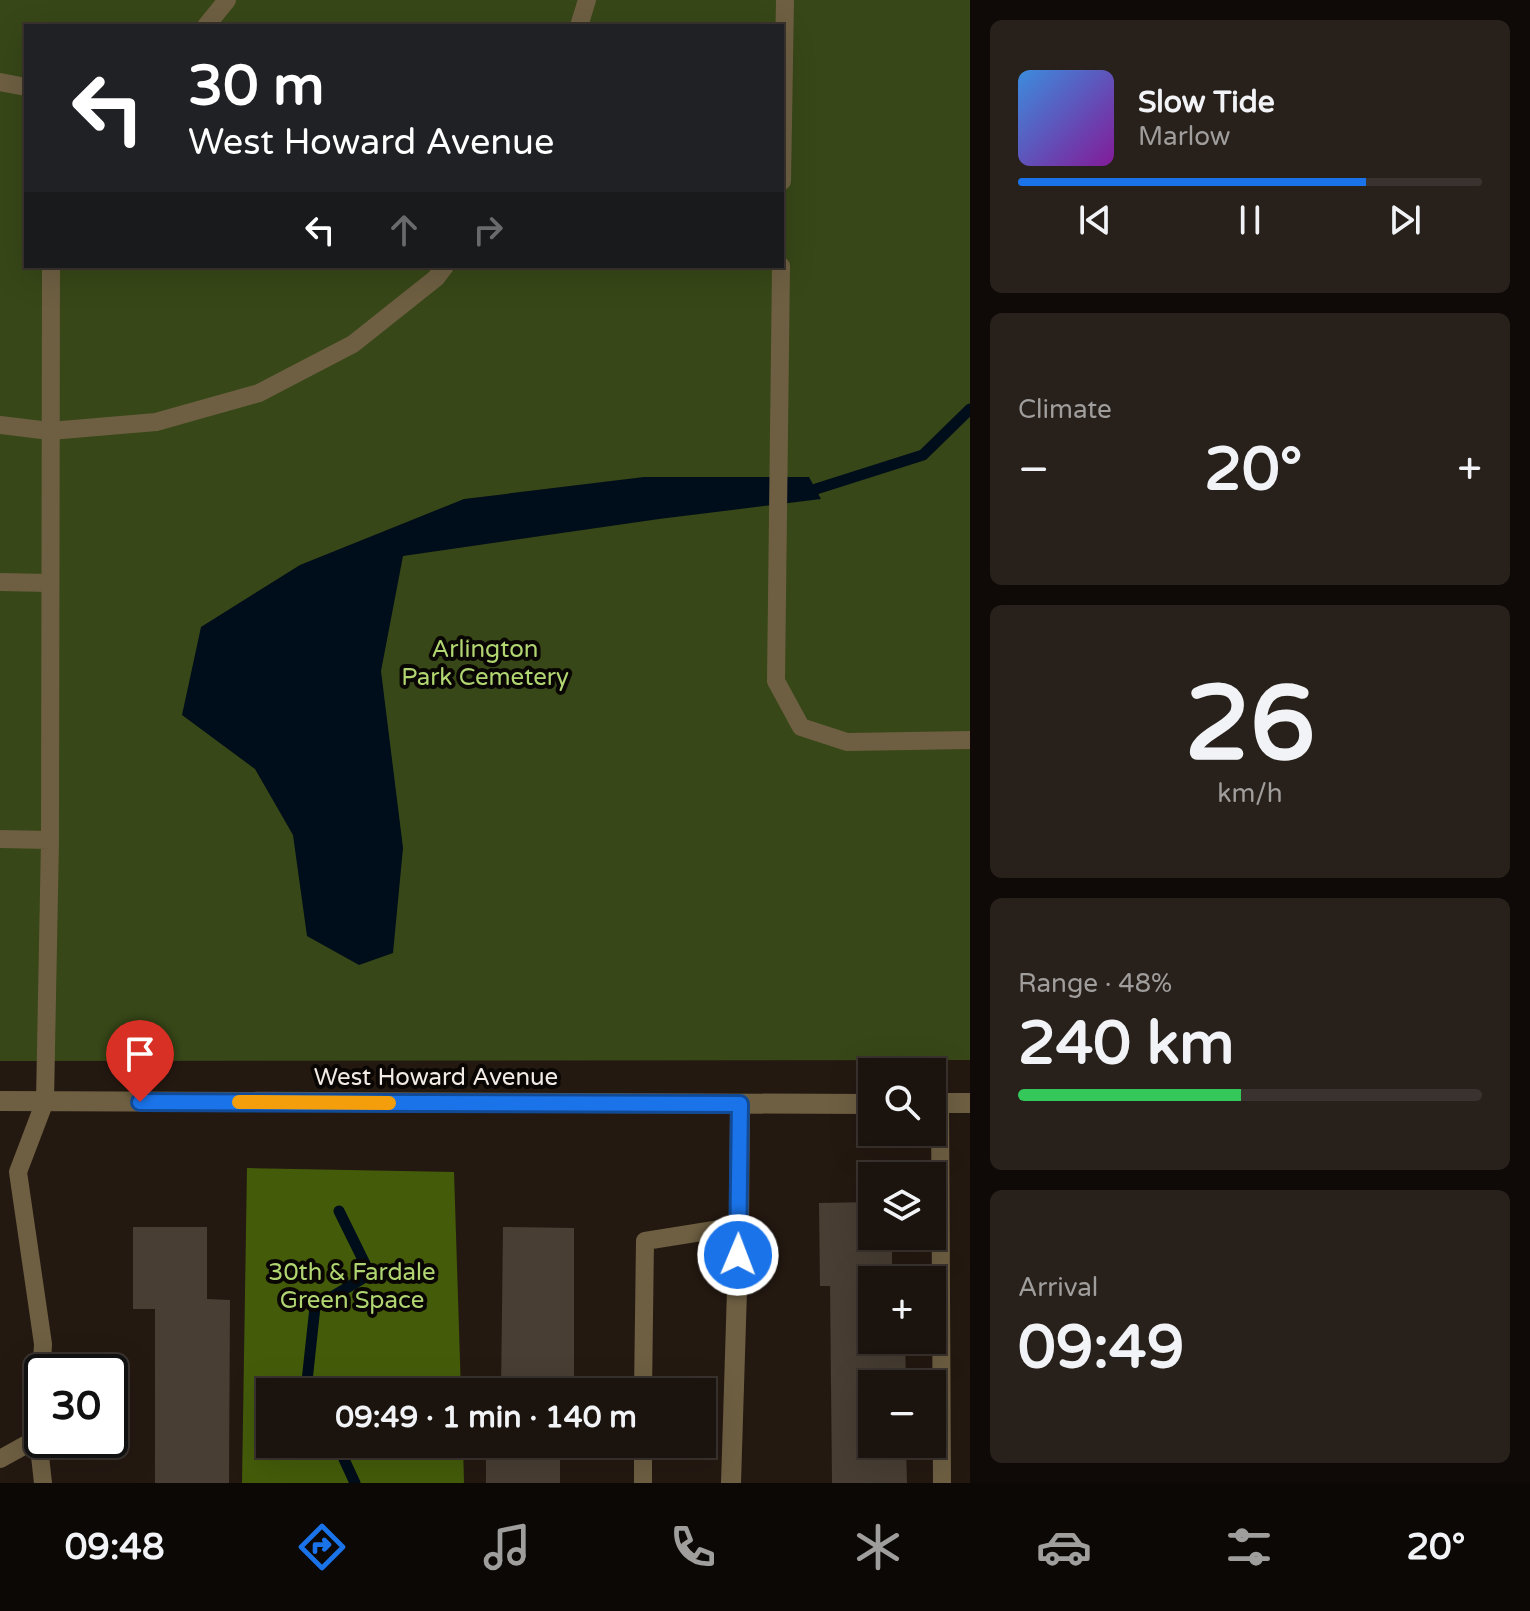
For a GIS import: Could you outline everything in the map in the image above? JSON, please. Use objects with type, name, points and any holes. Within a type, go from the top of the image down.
[{"type":"street","name":"West Howard Avenue","points":[[0,1101],[858,1104]]},
{"type":"street","points":[[946,1103],[970,1103]]},
{"type":"street","points":[[731,1483],[740,1104]]},
{"type":"lane","points":[[208,24],[227,0]]},
{"type":"lane","points":[[580,24],[587,0]]},
{"type":"lane","points":[[784,60],[785,0]]},
{"type":"lane","points":[[0,82],[24,87]]},
{"type":"lane","points":[[42,1354],[18,1172],[45,1101],[50,840],[51,268]]},
{"type":"lane","points":[[0,425],[50,431],[156,422],[259,393],[353,344],[436,278],[444,268]]},
{"type":"lane","points":[[781,268],[776,681],[801,727],[847,742],[970,740]]},
{"type":"lane","points":[[0,582],[50,583]]},
{"type":"lane","points":[[0,839],[50,840]]},
{"type":"lane","points":[[937,1146],[942,1483]]},
{"type":"lane","points":[[643,1378],[645,1241],[739,1226]]},
{"type":"lane","points":[[0,1459],[24,1446]]},
{"type":"lane","points":[[40,1458],[43,1483]]},
{"type":"lane","points":[[643,1458],[643,1483]]},
{"type":"green space","name":"Arlington Park Cemetery","points":[[0,0],[970,0],[970,1060],[0,1061]]},
{"type":"green space","name":"30th & Fardale Green Space","points":[[247,1168],[454,1172],[461,1378],[256,1378],[256,1458],[463,1458],[464,1483],[242,1483]]},
{"type":"water","points":[[644,477],[809,477],[821,499],[403,556],[381,671],[403,848],[393,953],[359,965],[307,936],[293,835],[255,769],[182,715],[201,627],[300,565],[464,499]]},
{"type":"building","points":[[858,1202],[858,1250],[892,1250],[892,1266],[858,1266],[858,1354],[905,1354],[906,1370],[858,1370],[858,1458],[906,1458],[907,1483],[832,1483],[830,1286],[820,1286],[819,1203]]},
{"type":"building","points":[[133,1227],[207,1227],[207,1299],[230,1300],[229,1483],[155,1483],[155,1309],[133,1309]]},
{"type":"building","points":[[503,1227],[574,1228],[574,1378],[501,1378]]},
{"type":"building","points":[[486,1458],[560,1458],[560,1483],[486,1483]]},
{"type":"waterway","points":[[816,489],[923,455],[970,409]]},
{"type":"waterway","points":[[307,1378],[315,1307],[370,1274],[339,1211]]},
{"type":"waterway","points":[[343,1458],[355,1483]]},
{"type":"slow traffic","points":[[239,1102],[389,1103]]},
{"type":"route","points":[[140,1102],[740,1104],[738,1255]]}]
